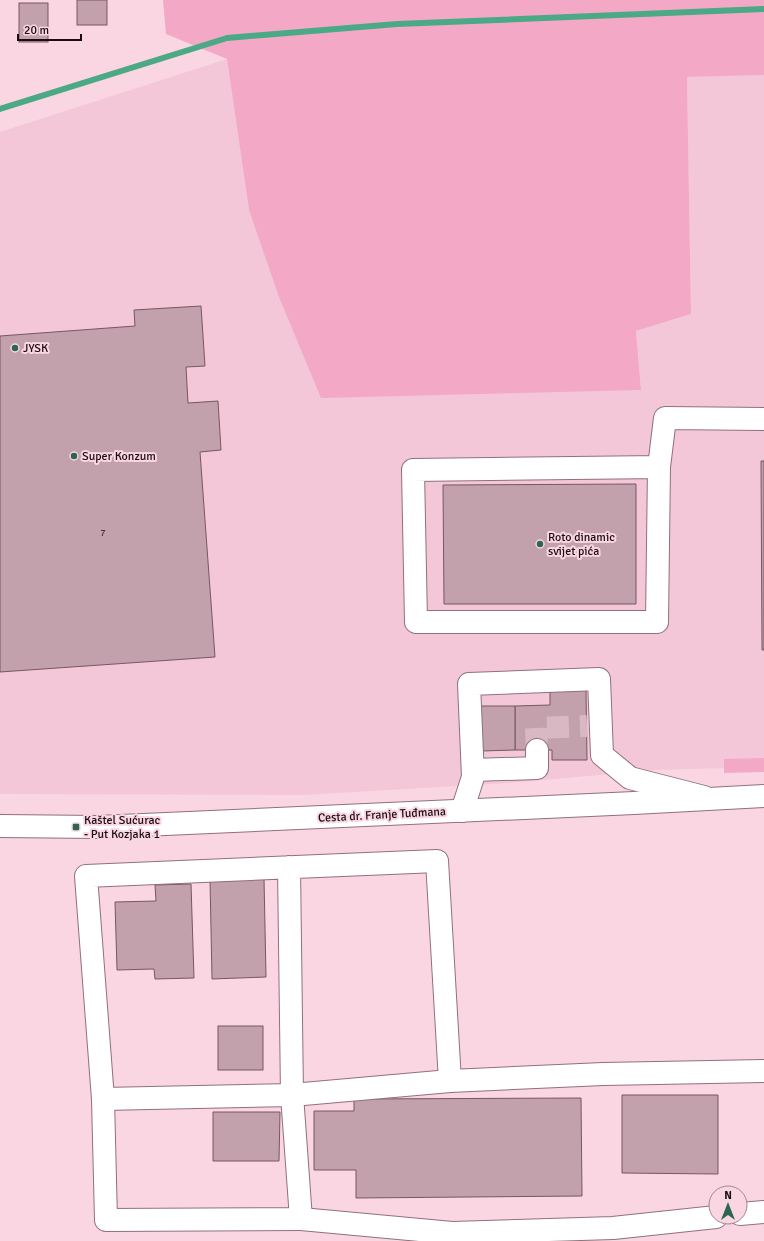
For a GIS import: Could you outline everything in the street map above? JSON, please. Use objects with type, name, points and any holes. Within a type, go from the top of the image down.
[{"type":"main road","points":[[659,467],[413,470],[416,622],[657,622],[659,467],[665,418],[764,419]]},
{"type":"main road","points":[[462,811],[473,776],[469,684],[599,679],[594,726],[602,754],[630,778],[711,799]]},
{"type":"main road","points":[[473,770],[537,768],[537,750]]},
{"type":"main road","name":"Cesta dr. Franje Tuđmana","points":[[0,826],[98,827],[764,796]]},
{"type":"main road","points":[[450,1081],[437,861],[86,876],[103,1099],[106,1220],[301,1218],[452,1237],[613,1228],[708,1218]]},
{"type":"main road","points":[[289,867],[292,1095],[301,1218]]},
{"type":"main road","points":[[103,1099],[292,1095],[450,1081],[603,1074],[764,1071]]},
{"type":"main road","points":[[748,1213],[764,1212]]},
{"type":"shaded area","points":[[163,0],[764,0],[764,75],[687,77],[691,314],[636,331],[641,390],[321,398],[279,297],[249,210],[227,59],[166,34]]},
{"type":"shaded area","points":[[227,59],[249,210],[626,389],[641,389],[636,331],[691,314],[687,77],[764,75],[764,767],[656,770],[509,783],[302,795],[0,794],[0,132]]},
{"type":"shaded area","points":[[764,758],[764,772],[724,773],[724,759]]},
{"type":"building","points":[[77,0],[107,0],[107,25],[77,25]]},
{"type":"building","points":[[19,3],[48,3],[48,42],[19,42]]},
{"type":"building","points":[[201,306],[205,366],[186,367],[188,403],[218,401],[221,450],[200,452],[215,657],[0,672],[0,336],[135,326],[134,310]]},
{"type":"building","points":[[761,461],[764,461],[764,650],[762,650]]},
{"type":"building","name":"Roto dinamic svijet pića","points":[[636,484],[636,604],[444,604],[443,485]]},
{"type":"building","points":[[550,690],[586,690],[587,760],[552,760],[552,750],[515,750],[515,706],[550,705]]},
{"type":"building","points":[[481,706],[515,706],[515,750],[481,751]]},
{"type":"building","points":[[264,878],[266,977],[212,979],[210,879]]},
{"type":"building","points":[[191,884],[194,978],[155,979],[154,969],[117,970],[115,902],[156,901],[155,885]]},
{"type":"building","points":[[218,1026],[263,1026],[263,1070],[218,1070]]},
{"type":"building","points":[[622,1095],[718,1095],[718,1174],[622,1173]]},
{"type":"building","points":[[581,1098],[582,1196],[356,1198],[356,1170],[314,1170],[314,1111],[354,1111],[354,1099]]},
{"type":"building","points":[[213,1112],[280,1112],[279,1161],[213,1161]]},
{"type":"waterway","points":[[0,109],[227,38],[397,24],[764,9]]},
{"type":"tunnel","points":[[537,750],[536,728],[587,726]]},
{"type":"place","name":"JYSK","points":[[15,348]]},
{"type":"place","name":"Super Konzum","points":[[74,456]]},
{"type":"place","name":"Roto dinamic svijet pića","points":[[540,544]]},
{"type":"place","name":"Kaštel Sućurac - Put Kozjaka 1","points":[[76,827]]}]
